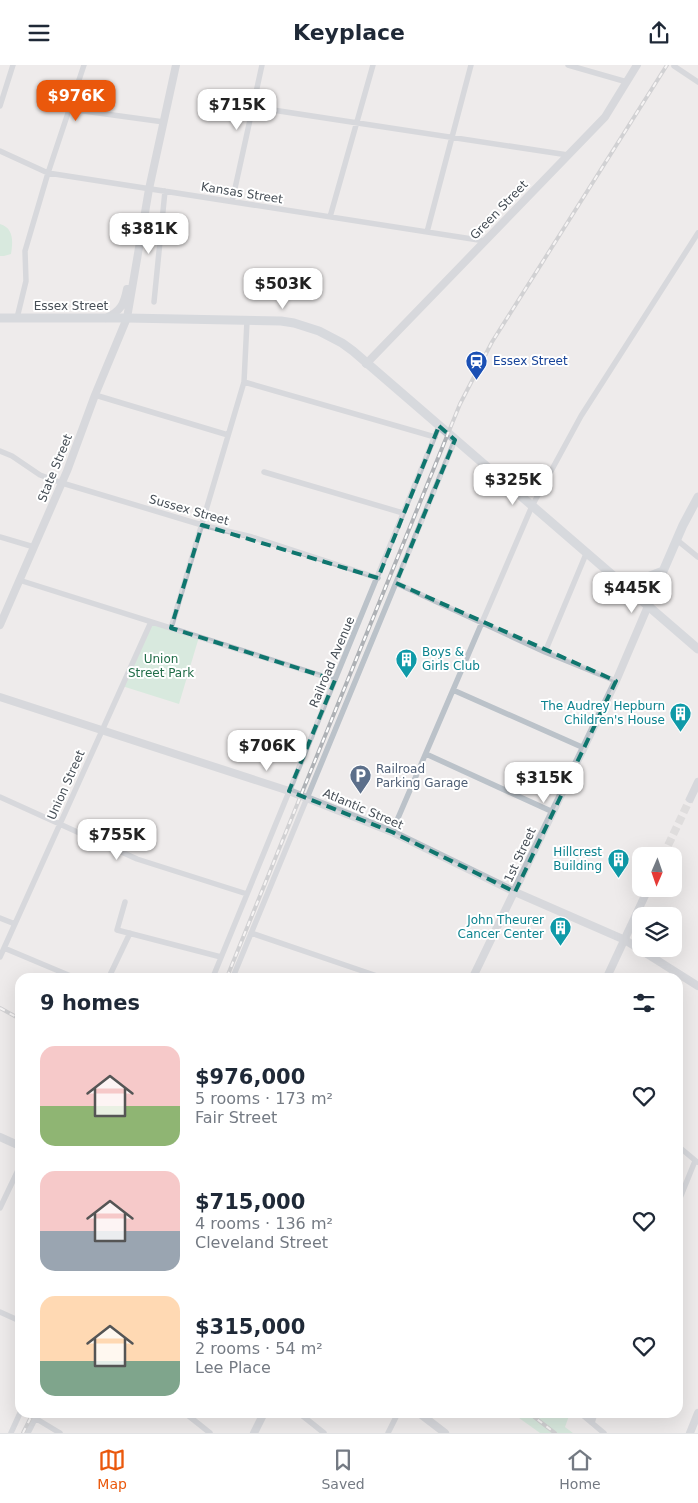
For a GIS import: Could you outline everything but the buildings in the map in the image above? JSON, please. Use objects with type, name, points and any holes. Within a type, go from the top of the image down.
[{"type":"main road","name":"Essex Street","points":[[0,317],[281,321],[315,329],[342,343],[698,649]]},
{"type":"main road","points":[[648,606],[698,497]]},
{"type":"main road","points":[[615,578],[640,581],[663,571]]},
{"type":"street","points":[[0,106],[13,65]]},
{"type":"street","points":[[17,318],[26,281],[25,251],[48,173],[84,65]]},
{"type":"street","name":"State Street","points":[[0,625],[62,483],[95,395],[127,318],[149,189],[176,65]]},
{"type":"street","points":[[232,202],[262,65]]},
{"type":"street","points":[[330,217],[372,65]]},
{"type":"street","points":[[427,232],[471,65]]},
{"type":"street","points":[[568,65],[627,82]]},
{"type":"street","name":"Green Street","points":[[366,364],[605,117],[637,65]]},
{"type":"street","points":[[674,66],[698,82]]},
{"type":"street","points":[[253,107],[568,155]]},
{"type":"street","points":[[69,109],[164,122]]},
{"type":"street","name":"Kansas Street","points":[[0,151],[48,173],[484,241]]},
{"type":"street","points":[[154,302],[165,191]]},
{"type":"street","points":[[392,832],[532,506],[581,416],[698,233]]},
{"type":"street","points":[[105,318],[115,314],[120,309],[127,289],[134,279]]},
{"type":"street","points":[[171,628],[244,382],[247,321]]},
{"type":"street","points":[[244,382],[435,437]]},
{"type":"street","points":[[95,395],[228,435]]},
{"type":"street","name":"Railroad Avenue","points":[[215,973],[439,427]]},
{"type":"street","points":[[234,973],[455,440]]},
{"type":"street","name":"Sussex Street","points":[[0,451],[12,456],[40,475],[62,483],[202,525],[252,537],[378,578]]},
{"type":"street","points":[[264,472],[403,513]]},
{"type":"street","points":[[0,537],[34,547]]},
{"type":"street","points":[[677,540],[698,557]]},
{"type":"street","points":[[546,652],[586,553]]},
{"type":"street","points":[[19,580],[335,680]]},
{"type":"street","points":[[396,583],[546,652],[616,681]]},
{"type":"street","name":"1st Street","points":[[476,973],[616,681],[648,606]]},
{"type":"street","name":"Union Street","points":[[0,957],[151,622]]},
{"type":"street","points":[[453,690],[584,748]]},
{"type":"street","name":"Atlantic Street","points":[[0,697],[290,791],[392,832],[515,891],[625,940],[677,973]]},
{"type":"street","points":[[426,754],[553,812]]},
{"type":"street","points":[[690,799],[698,782]]},
{"type":"street","points":[[0,797],[137,859],[247,894]]},
{"type":"street","points":[[609,973],[644,897]]},
{"type":"street","points":[[125,902],[117,930],[221,957]]},
{"type":"street","points":[[0,918],[15,924]]},
{"type":"street","points":[[111,973],[130,933]]},
{"type":"street","points":[[251,933],[368,973]]},
{"type":"street","points":[[4,948],[63,973]]},
{"type":"street","name":"Atlantic Street","points":[[683,977],[698,986]]},
{"type":"street","points":[[0,1137],[15,1144]]},
{"type":"street","points":[[683,1150],[697,1162],[683,1192]]},
{"type":"street","points":[[0,1208],[15,1176]]},
{"type":"street","points":[[0,1312],[15,1319]]},
{"type":"street","points":[[690,1433],[698,1413]]},
{"type":"street","points":[[11,1433],[18,1418]]},
{"type":"street","points":[[28,1433],[36,1418]]},
{"type":"street","points":[[41,1418],[60,1433]]},
{"type":"street","points":[[191,1418],[210,1433]]},
{"type":"street","points":[[254,1433],[262,1418]]},
{"type":"street","points":[[305,1418],[324,1433]]},
{"type":"street","points":[[388,1433],[396,1418]]},
{"type":"street","points":[[426,1418],[445,1433]]},
{"type":"street","points":[[586,1418],[604,1433]]},
{"type":"street","points":[[592,1423],[594,1418]]},
{"type":"highlighted area","points":[[439,426],[455,440],[396,583],[616,681],[515,892],[392,832],[289,791],[335,680],[171,628],[202,525],[378,578]]},
{"type":"green space","points":[[0,224],[8,229],[12,236],[11,254],[4,256],[0,256]]},
{"type":"green space","name":"Union Street Park","points":[[151,622],[199,637],[179,704],[122,686]]},
{"type":"green space","points":[[519,1418],[568,1418],[565,1427],[573,1433],[540,1433]]},
{"type":"tunnel","points":[[667,847],[690,799]]},
{"type":"railway","points":[[229,973],[460,404],[492,342],[667,65]]},
{"type":"railway","points":[[0,1008],[15,1016]]},
{"type":"railway","points":[[23,1433],[30,1418]]},
{"type":"railway","points":[[536,1418],[555,1433]]},
{"type":"place","name":"Essex Street","points":[[477,380]]},
{"type":"place","name":"Boys & Girls Club","points":[[406,678]]},
{"type":"place","name":"The Audrey Hepburn Children's House","points":[[681,732]]},
{"type":"place","name":"Railroad Parking Garage","points":[[360,795]]},
{"type":"place","name":"Hillcrest Building","points":[[618,878]]},
{"type":"place","name":"John Theurer Cancer Center","points":[[560,946]]}]
